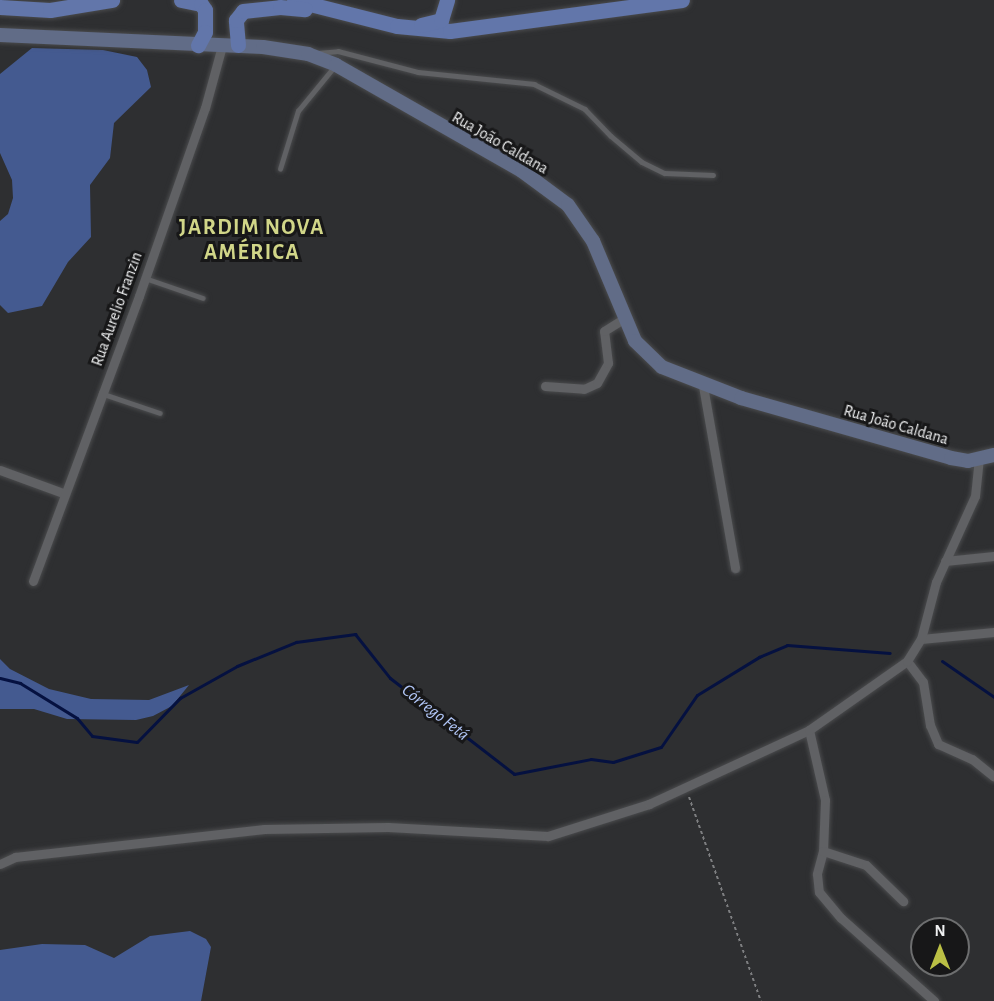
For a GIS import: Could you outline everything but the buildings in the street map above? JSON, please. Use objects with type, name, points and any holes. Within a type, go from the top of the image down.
[{"type":"main road","points":[[39,0],[60,3],[97,0]]},
{"type":"main road","points":[[0,7],[50,10],[112,0]]},
{"type":"main road","points":[[181,0],[195,2],[205,10],[205,32],[198,45]]},
{"type":"main road","points":[[294,0],[385,23],[435,23],[446,11],[447,0]]},
{"type":"main road","points":[[230,46],[236,20],[248,9],[295,8],[435,30],[471,30],[681,0]]},
{"type":"street","name":"Rua João Caldana","points":[[0,35],[230,46],[308,54],[336,65],[522,171],[568,205],[593,241],[623,319],[649,356],[663,368],[703,386],[951,458],[979,460],[994,455]]},
{"type":"street","name":"Rua Aurelio Franzin","points":[[33,580],[63,493],[145,278],[205,108],[230,46]]},
{"type":"street","points":[[545,386],[584,389],[597,383],[608,363],[604,331],[623,319]]},
{"type":"street","points":[[703,386],[735,567]]},
{"type":"street","points":[[0,864],[15,857],[264,829],[388,827],[548,836],[686,789],[808,730],[907,661],[921,639],[945,561],[975,496],[979,460]]},
{"type":"street","points":[[0,470],[63,493]]},
{"type":"street","points":[[945,561],[994,556]]},
{"type":"street","points":[[921,639],[994,632]]},
{"type":"street","points":[[907,661],[923,682],[930,725],[938,744],[972,759],[994,777]]},
{"type":"street","points":[[808,730],[825,800],[823,850],[817,883],[826,901],[934,1001]]},
{"type":"street","points":[[823,850],[866,865],[903,901]]},
{"type":"lane","points":[[308,54],[338,51],[418,72],[534,84],[585,109],[634,155],[665,173],[713,175]]},
{"type":"lane","points":[[280,170],[298,111],[336,65]]},
{"type":"lane","points":[[145,278],[203,298]]},
{"type":"lane","points":[[101,393],[160,413]]},
{"type":"path","points":[[686,789],[761,1001]]},
{"type":"shaded area","points":[[32,48],[103,50],[137,57],[147,70],[151,87],[114,123],[110,158],[90,185],[91,237],[68,262],[42,306],[8,313],[0,305],[0,221],[8,214],[13,198],[12,180],[0,153],[0,74]]},
{"type":"shaded area","points":[[0,659],[10,669],[49,689],[91,699],[149,700],[189,685],[172,706],[153,716],[136,720],[67,719],[34,709],[0,709]]},
{"type":"shaded area","points":[[190,931],[206,939],[211,947],[201,1001],[0,1001],[0,950],[42,944],[85,945],[114,958],[150,936]]},
{"type":"waterway","name":"Córrego Fetá","points":[[0,678],[20,683],[77,718],[92,736],[137,742],[180,698],[237,666],[296,642],[355,634],[390,678],[514,774],[591,759],[613,762],[661,747],[697,695],[759,657],[787,645],[890,653]]},
{"type":"waterway","name":"Córrego Fetá","points":[[942,661],[994,697]]},
{"type":"district","name":"JARDIM NOVA AMÉRICA","points":[[252,240]]}]
